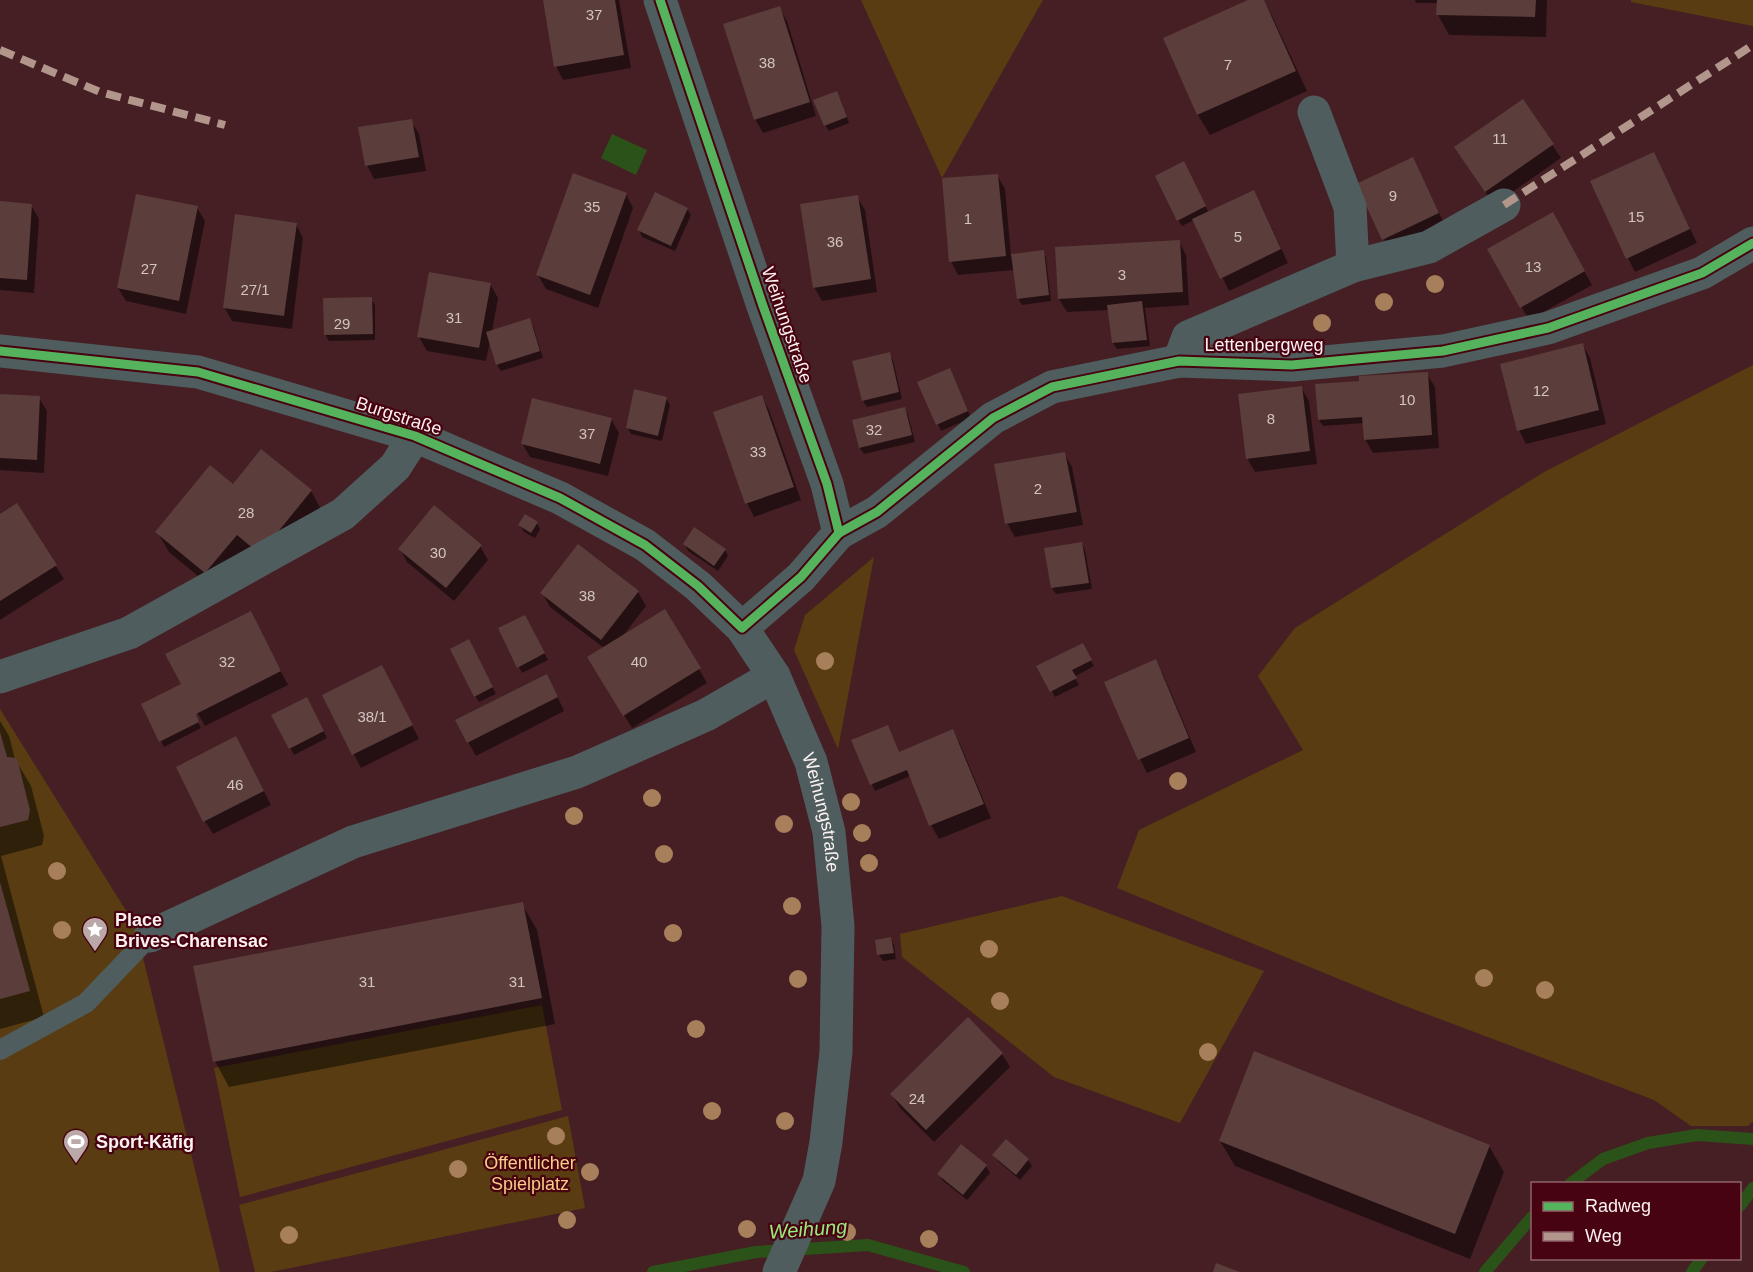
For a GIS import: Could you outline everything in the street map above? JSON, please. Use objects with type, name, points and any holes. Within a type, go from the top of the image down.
[{"type":"street","name":"Weihungstraße","points":[[660,0],[759,296],[826,484],[839,533]]},
{"type":"street","points":[[1314,112],[1350,207],[1353,266]]},
{"type":"street","name":"Lettenbergweg","points":[[1179,361],[1188,337],[1353,266],[1429,247],[1504,205]]},
{"type":"street","name":"Lettenbergweg","points":[[839,533],[877,512],[993,418],[1052,387],[1179,361],[1292,365],[1443,351],[1548,328],[1701,273],[1753,243]]},
{"type":"street","name":"Burgstraße","points":[[0,351],[198,372],[415,436],[560,498],[645,545],[698,586],[742,628]]},
{"type":"street","name":"Burgstraße","points":[[0,677],[129,633],[343,514],[395,467],[415,436]]},
{"type":"street","points":[[742,628],[801,577],[839,533]]},
{"type":"street","name":"Weihungstraße","points":[[742,628],[774,676],[811,762],[829,832],[838,926],[836,1052],[826,1142],[819,1181],[779,1272]]},
{"type":"street","points":[[150,936],[353,842],[577,772],[706,715],[774,676]]},
{"type":"lane","points":[[0,1050],[86,1003],[150,936]]},
{"type":"green space","points":[[861,0],[1043,0],[942,178]]},
{"type":"green space","points":[[1631,0],[1753,0],[1753,26],[1631,2]]},
{"type":"green space","points":[[1753,365],[1753,1121],[1748,1126],[1691,1126],[1654,1100],[1400,1004],[1117,888],[1139,830],[1303,750],[1258,676],[1295,628],[1544,472]]},
{"type":"green space","points":[[874,557],[838,749],[794,650],[805,615]]},
{"type":"green space","points":[[0,709],[135,925],[220,1272],[0,1272]]},
{"type":"green space","points":[[1062,896],[1264,971],[1180,1123],[1054,1077],[902,957],[900,934]]},
{"type":"green space","points":[[542,1005],[562,1110],[240,1197],[214,1068]]},
{"type":"green space","name":"Öffentlicher Spielplatz","points":[[568,1116],[585,1208],[271,1272],[255,1272],[239,1205]]},
{"type":"shaded area","points":[[612,134],[647,150],[636,175],[601,158]]},
{"type":"building","points":[[543,0],[615,0],[624,55],[554,67]]},
{"type":"building","points":[[1248,0],[1264,0],[1296,71],[1197,115],[1163,38]]},
{"type":"building","points":[[1437,0],[1536,0],[1535,17],[1436,15]]},
{"type":"building","points":[[780,6],[810,102],[754,120],[723,24]]},
{"type":"building","points":[[837,91],[847,117],[824,126],[813,100]]},
{"type":"building","points":[[1523,99],[1554,144],[1485,192],[1454,147]]},
{"type":"building","points":[[412,119],[419,157],[365,166],[358,127]]},
{"type":"building","points":[[1654,152],[1690,229],[1626,259],[1590,181]]},
{"type":"building","points":[[1413,157],[1439,213],[1382,240],[1356,184]]},
{"type":"building","points":[[1184,161],[1206,206],[1177,221],[1155,176]]},
{"type":"building","points":[[573,173],[627,193],[590,295],[536,275]]},
{"type":"building","points":[[998,174],[1006,256],[949,262],[942,178]]},
{"type":"building","points":[[1254,190],[1281,249],[1220,279],[1192,219]]},
{"type":"building","points":[[655,192],[688,208],[671,246],[637,230]]},
{"type":"building","points":[[136,194],[198,206],[179,301],[117,288]]},
{"type":"building","points":[[858,195],[871,279],[813,288],[800,204]]},
{"type":"building","points":[[0,201],[32,204],[27,280],[0,278]]},
{"type":"building","points":[[1553,212],[1585,271],[1520,308],[1487,249]]},
{"type":"building","points":[[235,214],[297,223],[284,316],[223,308]]},
{"type":"building","points":[[1180,240],[1183,292],[1058,299],[1055,247]]},
{"type":"building","points":[[1044,250],[1049,295],[1017,299],[1011,254]]},
{"type":"building","points":[[429,272],[491,283],[479,348],[417,337]]},
{"type":"building","points":[[372,297],[373,334],[324,335],[323,298]]},
{"type":"building","points":[[1142,301],[1147,340],[1112,343],[1107,305]]},
{"type":"building","points":[[530,318],[540,351],[496,365],[486,332]]},
{"type":"building","points":[[1583,343],[1599,410],[1517,431],[1500,364]]},
{"type":"building","points":[[890,352],[899,392],[862,401],[852,361]]},
{"type":"building","points":[[950,368],[968,411],[936,425],[917,382]]},
{"type":"building","points":[[1428,372],[1432,435],[1364,440],[1362,417],[1318,420],[1315,384],[1359,381],[1359,376]]},
{"type":"building","points":[[1302,386],[1310,451],[1246,459],[1238,394]]},
{"type":"building","points":[[634,389],[667,397],[658,436],[626,428]]},
{"type":"building","points":[[0,394],[40,396],[37,460],[0,458]]},
{"type":"building","points":[[762,395],[794,487],[745,504],[713,412]]},
{"type":"building","points":[[532,398],[612,418],[600,464],[521,444]]},
{"type":"building","points":[[905,407],[912,435],[859,448],[852,420]]},
{"type":"building","points":[[261,449],[312,490],[260,554],[237,535],[205,573],[155,532],[210,465],[233,484]]},
{"type":"building","points":[[1065,452],[1077,512],[1005,524],[994,464]]},
{"type":"building","points":[[17,503],[57,565],[0,601],[0,514]]},
{"type":"building","points":[[434,505],[482,545],[446,588],[398,549]]},
{"type":"building","points":[[525,514],[538,522],[531,533],[518,525]]},
{"type":"building","points":[[694,527],[726,549],[714,566],[683,544]]},
{"type":"building","points":[[1082,542],[1089,583],[1051,588],[1044,548]]},
{"type":"building","points":[[578,544],[639,591],[601,640],[540,593]]},
{"type":"building","points":[[665,609],[701,668],[623,716],[587,657]]},
{"type":"building","points":[[251,611],[281,671],[196,714],[199,722],[159,742],[141,704],[181,684],[165,654]]},
{"type":"building","points":[[525,615],[545,653],[517,668],[498,628]]},
{"type":"building","points":[[469,639],[493,687],[474,697],[450,649]]},
{"type":"building","points":[[1083,643],[1092,660],[1072,670],[1077,678],[1050,692],[1036,666]]},
{"type":"building","points":[[1156,659],[1189,738],[1138,760],[1104,682]]},
{"type":"building","points":[[382,665],[413,725],[352,755],[322,695]]},
{"type":"building","points":[[547,674],[558,697],[467,743],[455,720]]},
{"type":"building","points":[[307,697],[324,731],[289,749],[271,715]]},
{"type":"building","points":[[888,725],[899,752],[953,729],[984,804],[929,826],[907,770],[870,785],[851,740]]},
{"type":"building","points":[[0,732],[7,757],[17,758],[30,810],[28,820],[0,827]]},
{"type":"building","points":[[236,736],[264,791],[203,822],[176,767]]},
{"type":"building","points":[[0,882],[30,991],[0,999]]},
{"type":"building","points":[[523,902],[542,998],[213,1062],[193,966]]},
{"type":"building","points":[[891,937],[894,953],[877,955],[875,940]]},
{"type":"building","points":[[968,1017],[1003,1053],[926,1130],[890,1094]]},
{"type":"building","points":[[1254,1051],[1490,1145],[1455,1234],[1219,1141]]},
{"type":"building","points":[[1006,1139],[1029,1159],[1016,1175],[992,1155]]},
{"type":"building","points":[[961,1144],[987,1165],[963,1195],[937,1174]]},
{"type":"building","points":[[1216,1263],[1240,1272],[1213,1272]]},
{"type":"waterway","points":[[1573,1182],[1603,1159],[1648,1143],[1697,1135],[1753,1139]]},
{"type":"waterway","name":"Weihung","points":[[1741,1205],[1753,1188]]},
{"type":"waterway","points":[[1485,1272],[1531,1218]]},
{"type":"waterway","name":"Weihung","points":[[653,1272],[756,1252],[868,1245],[964,1272]]},
{"type":"waterway","name":"Weihung","points":[[1692,1272],[1701,1260]]},
{"type":"marked path","points":[[1504,205],[1753,45]]},
{"type":"marked path","points":[[0,50],[100,92],[225,125]]},
{"type":"cycle path","points":[[0,351],[198,372],[415,436],[560,498],[645,545],[698,586],[742,628],[801,577],[839,533],[827,484],[763,306],[660,0]]},
{"type":"cycle path","points":[[839,533],[877,512],[993,418],[1052,387],[1179,361],[1292,365],[1443,351],[1548,328],[1702,273],[1753,243]]},
{"type":"place","name":"Place Brives-Charensac","points":[[95,953]]},
{"type":"place","name":"Sport-Käfig","points":[[76,1165]]}]
